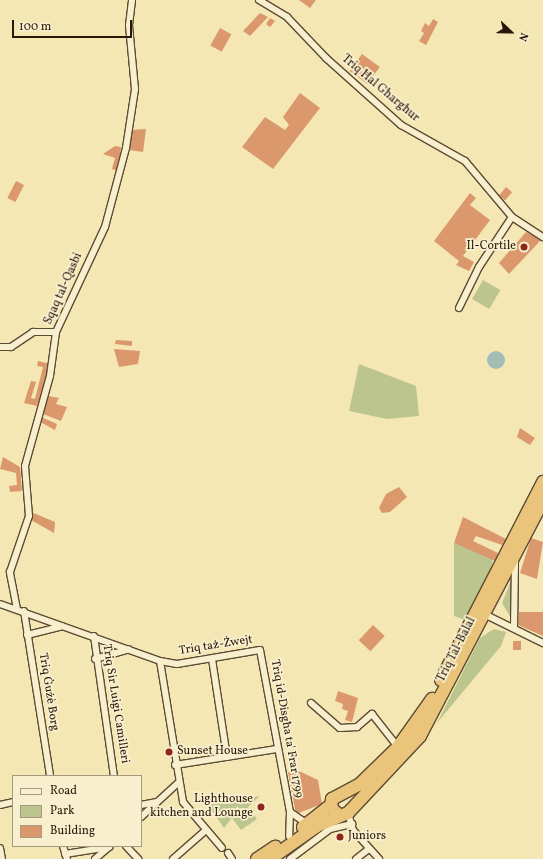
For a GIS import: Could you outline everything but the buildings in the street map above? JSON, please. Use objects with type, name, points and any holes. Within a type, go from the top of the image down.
[{"type":"highway","name":"Triq Tal-Balal","points":[[257,859],[308,824],[331,805],[332,799],[360,784],[398,747],[429,703],[543,482]]},
{"type":"highway","name":"Triq Tal-Balal","points":[[270,859],[342,818],[420,736],[486,615],[543,501]]},
{"type":"highway","points":[[331,805],[342,818],[350,798],[340,794]]},
{"type":"street","name":"Sqaq tal-Qasbi","points":[[17,609],[10,572],[29,516],[25,466],[50,376],[56,332],[81,284],[116,190],[135,89],[129,25],[132,0]]},
{"type":"street","name":"Triq Ħal Għargħur","points":[[258,0],[287,17],[326,58],[401,125],[465,161],[512,217],[543,237]]},
{"type":"street","points":[[458,308],[479,267],[512,217]]},
{"type":"street","points":[[0,347],[11,347],[33,332],[56,332]]},
{"type":"street","points":[[514,627],[515,556]]},
{"type":"street","name":"Triq taż-Żwejt","points":[[0,604],[24,611],[160,661],[177,664],[260,650]]},
{"type":"street","name":"Triq Ġużè Borg","points":[[24,611],[50,775]]},
{"type":"street","points":[[486,615],[543,642]]},
{"type":"street","points":[[27,635],[62,626]]},
{"type":"street","name":"Triq Sir Luigi Camilleri","points":[[94,636],[95,659],[114,775]]},
{"type":"street","points":[[95,659],[128,649]]},
{"type":"street","name":"Triq id-Disgħa ta' Frar 1799","points":[[260,650],[277,749],[290,812],[289,836]]},
{"type":"street","points":[[212,659],[227,757]]},
{"type":"street","points":[[160,661],[178,783],[183,802],[222,848]]},
{"type":"street","points":[[311,703],[340,728],[357,727],[372,714],[398,747]]},
{"type":"street","points":[[176,765],[277,749]]},
{"type":"street","points":[[142,816],[178,783]]},
{"type":"street","points":[[0,805],[12,802]]},
{"type":"street","points":[[142,805],[157,802]]},
{"type":"street","name":"Triq id-Disgħa ta' Frar 1799","points":[[290,812],[308,824]]},
{"type":"street","points":[[342,818],[379,859]]},
{"type":"street","name":"Triq Tal-Balal","points":[[290,859],[342,818]]},
{"type":"street","points":[[174,859],[206,830]]},
{"type":"street","points":[[63,847],[66,857],[106,847]]},
{"type":"street","points":[[95,859],[109,847]]},
{"type":"street","points":[[127,847],[138,859]]},
{"type":"street","points":[[0,848],[2,859]]},
{"type":"street","points":[[356,859],[369,849]]},
{"type":"street","points":[[228,853],[232,859]]},
{"type":"green space","points":[[483,280],[500,290],[489,309],[472,299]]},
{"type":"green space","points":[[359,364],[416,386],[419,416],[387,419],[349,411]]},
{"type":"green space","points":[[454,543],[493,558],[491,569],[465,620],[454,616]]},
{"type":"green space","points":[[513,576],[511,618],[502,603]]},
{"type":"green space","points":[[494,629],[506,632],[501,646],[437,723],[480,638]]},
{"type":"green space","points":[[260,796],[248,807],[257,819],[241,830],[232,818],[224,828],[208,805]]},
{"type":"water","points":[[496,351],[502,354],[505,360],[502,366],[496,369],[490,366],[487,360],[490,354]]},
{"type":"place","name":"Il-Cortile","points":[[524,247]]},
{"type":"place","name":"Sunset House","points":[[169,752]]},
{"type":"place","name":"Lighthouse kitchen and Lounge","points":[[261,807]]},
{"type":"place","name":"Juniors","points":[[340,837]]}]
